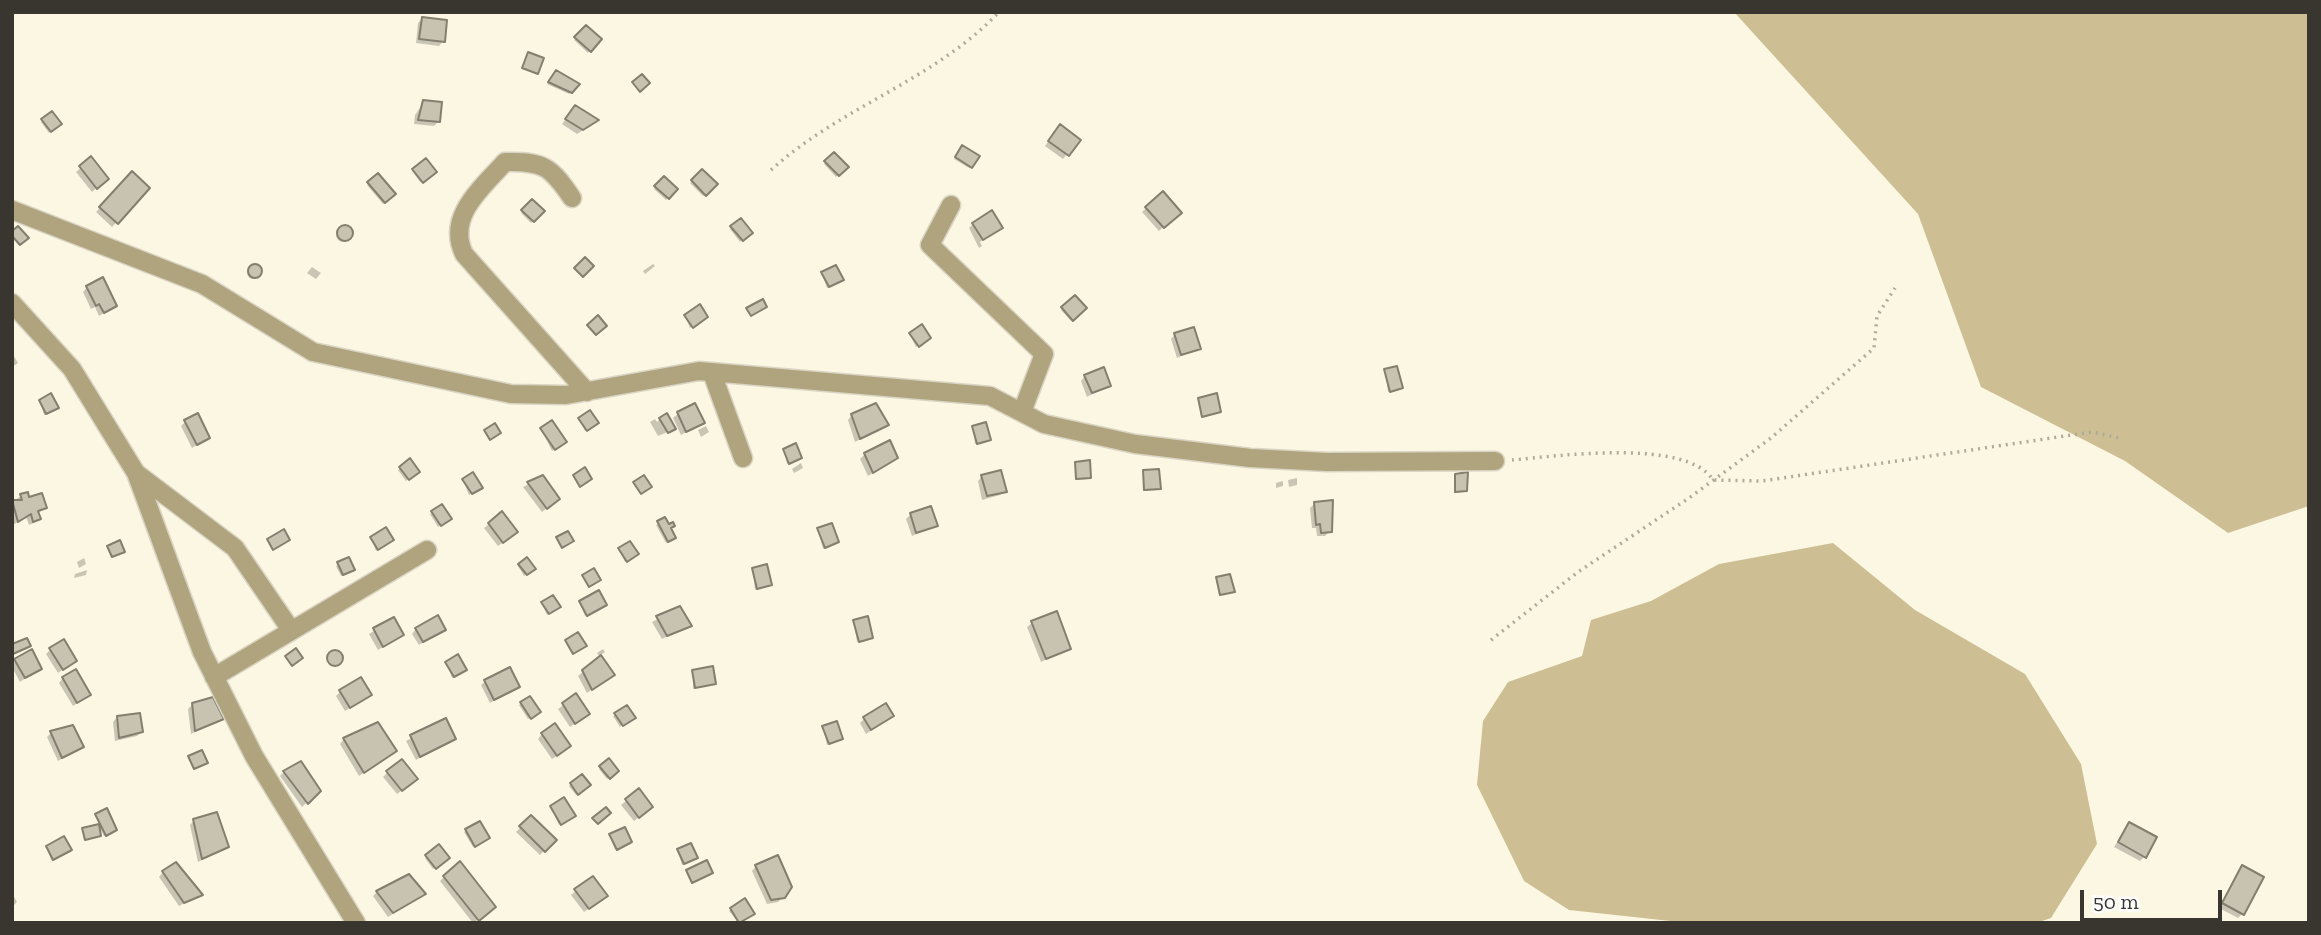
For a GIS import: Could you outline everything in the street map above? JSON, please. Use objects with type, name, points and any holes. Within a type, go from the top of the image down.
[{"type":"street","points":[[572,198],[555,173],[534,161],[505,162],[462,213],[459,243],[464,254],[587,392]]},
{"type":"street","points":[[951,205],[930,245],[1044,354],[1022,412]]},
{"type":"street","points":[[12,210],[202,284],[313,352],[511,394],[566,395],[699,371],[990,396],[1044,424],[1135,444],[1250,458],[1327,462],[1495,461]]},
{"type":"street","points":[[12,303],[72,369],[136,473],[202,652],[214,677],[254,756],[356,923]]},
{"type":"street","points":[[712,373],[743,458]]},
{"type":"street","points":[[136,473],[235,548],[292,630]]},
{"type":"street","points":[[214,677],[427,550]]},
{"type":"path","points":[[771,170],[795,148],[943,61],[999,12]]},
{"type":"path","points":[[1491,639],[1578,572],[1771,438],[1874,348],[1877,316],[1895,288]]},
{"type":"path","points":[[1713,480],[1786,479],[1816,471],[2092,432],[2119,438]]},
{"type":"path","points":[[1495,461],[1565,456],[1673,456],[1706,469],[1713,480]]},
{"type":"shaded area","points":[[1734,12],[2309,12],[2309,506],[2228,533],[2125,461],[1981,387],[1918,214]]},
{"type":"shaded area","points":[[1833,543],[1915,610],[2025,674],[2081,764],[2097,844],[2051,918],[2036,923],[1689,923],[1569,910],[1524,881],[1477,785],[1483,721],[1508,682],[1582,656],[1591,620],[1651,601],[1719,564]]},
{"type":"building","points":[[422,17],[447,20],[445,42],[419,39]]},
{"type":"building","points":[[586,25],[602,39],[591,52],[574,37]]},
{"type":"building","points":[[528,52],[544,58],[538,74],[522,68]]},
{"type":"building","points":[[556,70],[580,84],[572,93],[548,82]]},
{"type":"building","points":[[642,74],[650,83],[640,92],[632,82]]},
{"type":"building","points":[[423,100],[442,102],[440,122],[418,120]]},
{"type":"building","points":[[575,105],[599,120],[583,130],[565,119]]},
{"type":"building","points":[[52,111],[62,124],[51,132],[41,119]]},
{"type":"building","points":[[1060,124],[1081,140],[1069,156],[1048,141]]},
{"type":"building","points":[[962,145],[980,156],[972,168],[955,157]]},
{"type":"building","points":[[834,152],[849,167],[839,176],[824,161]]},
{"type":"building","points":[[91,156],[109,179],[97,189],[79,166]]},
{"type":"building","points":[[426,158],[437,172],[423,183],[412,169]]},
{"type":"building","points":[[702,169],[718,184],[706,196],[691,180]]},
{"type":"building","points":[[132,171],[150,188],[118,224],[99,207]]},
{"type":"building","points":[[378,173],[396,194],[385,203],[367,182]]},
{"type":"building","points":[[664,176],[678,189],[669,199],[654,186]]},
{"type":"building","points":[[1163,191],[1182,213],[1164,228],[1145,207]]},
{"type":"building","points":[[532,199],[545,211],[534,222],[521,210]]},
{"type":"building","points":[[992,210],[1003,228],[983,240],[972,223]]},
{"type":"building","points":[[741,218],[753,233],[743,241],[730,226]]},
{"type":"building","points":[[342,225],[348,225],[353,233],[351,239],[342,241],[337,236],[337,230]]},
{"type":"building","points":[[18,226],[29,238],[20,245],[12,236],[12,231]]},
{"type":"building","points":[[585,257],[594,266],[583,277],[574,268]]},
{"type":"building","points":[[252,264],[258,264],[262,271],[258,278],[252,278],[248,274],[248,268]]},
{"type":"building","points":[[836,265],[844,280],[829,287],[821,272]]},
{"type":"building","points":[[103,277],[117,306],[104,313],[99,304],[96,306],[86,286]]},
{"type":"building","points":[[1075,295],[1087,308],[1073,321],[1061,307]]},
{"type":"building","points":[[763,299],[767,307],[751,316],[746,308]]},
{"type":"building","points":[[700,304],[708,317],[693,328],[684,315]]},
{"type":"building","points":[[598,315],[607,326],[596,335],[587,325]]},
{"type":"building","points":[[922,324],[931,338],[919,347],[909,333]]},
{"type":"building","points":[[1194,327],[1201,349],[1181,355],[1174,333]]},
{"type":"building","points":[[1397,366],[1403,388],[1390,392],[1384,369]]},
{"type":"building","points":[[1104,367],[1111,386],[1092,393],[1084,375]]},
{"type":"building","points":[[51,393],[59,408],[46,414],[39,400]]},
{"type":"building","points":[[1217,393],[1221,412],[1202,417],[1198,398]]},
{"type":"building","points":[[695,403],[705,423],[686,432],[677,412]]},
{"type":"building","points":[[876,403],[889,425],[860,439],[851,414]]},
{"type":"building","points":[[590,410],[599,423],[587,431],[578,418]]},
{"type":"building","points":[[198,413],[210,438],[197,445],[184,420]]},
{"type":"building","points":[[667,413],[676,429],[668,433],[659,418]]},
{"type":"building","points":[[552,420],[567,442],[555,450],[540,428]]},
{"type":"building","points":[[986,422],[991,440],[977,444],[972,426]]},
{"type":"building","points":[[495,423],[501,433],[490,440],[484,430]]},
{"type":"building","points":[[890,440],[898,458],[873,473],[864,453]]},
{"type":"building","points":[[796,443],[802,458],[789,464],[783,449]]},
{"type":"building","points":[[410,458],[420,472],[409,480],[399,467]]},
{"type":"building","points":[[1090,460],[1091,478],[1076,479],[1075,462]]},
{"type":"building","points":[[585,467],[592,479],[580,487],[573,475]]},
{"type":"building","points":[[1159,469],[1161,489],[1144,490],[1143,470]]},
{"type":"building","points":[[1001,470],[1007,492],[987,496],[981,475]]},
{"type":"building","points":[[473,472],[483,488],[472,494],[462,479]]},
{"type":"building","points":[[1468,472],[1467,491],[1455,492],[1455,474]]},
{"type":"building","points":[[543,475],[560,499],[547,509],[527,482]]},
{"type":"building","points":[[644,475],[652,487],[641,494],[633,482]]},
{"type":"building","points":[[28,492],[29,497],[42,493],[47,508],[38,511],[41,519],[33,522],[31,514],[18,522],[12,500],[22,500],[20,494]]},
{"type":"building","points":[[1333,500],[1332,532],[1321,533],[1320,524],[1316,525],[1314,502]]},
{"type":"building","points":[[442,504],[452,519],[441,526],[431,511]]},
{"type":"building","points":[[931,506],[938,526],[916,533],[910,513]]},
{"type":"building","points":[[502,511],[518,532],[503,543],[488,523]]},
{"type":"building","points":[[665,517],[669,524],[673,522],[675,526],[671,528],[676,538],[668,542],[657,521]]},
{"type":"building","points":[[832,523],[839,542],[825,548],[817,528]]},
{"type":"building","points":[[386,527],[394,540],[378,550],[370,537]]},
{"type":"building","points":[[284,529],[290,540],[273,550],[267,539]]},
{"type":"building","points":[[568,531],[574,541],[562,548],[556,537]]},
{"type":"building","points":[[120,540],[125,552],[112,557],[107,546]]},
{"type":"building","points":[[630,541],[639,554],[627,562],[618,548]]},
{"type":"building","points":[[349,557],[355,570],[343,575],[337,562]]},
{"type":"building","points":[[527,557],[536,569],[527,575],[518,564]]},
{"type":"building","points":[[767,564],[772,585],[757,589],[752,568]]},
{"type":"building","points":[[594,568],[601,580],[589,587],[582,575]]},
{"type":"building","points":[[1230,574],[1235,592],[1220,595],[1216,577]]},
{"type":"building","points":[[599,590],[607,605],[587,616],[579,601]]},
{"type":"building","points":[[553,595],[561,607],[549,614],[541,602]]},
{"type":"building","points":[[680,606],[692,626],[667,636],[656,616]]},
{"type":"building","points":[[1057,611],[1071,649],[1046,659],[1031,621]]},
{"type":"building","points":[[438,615],[446,630],[423,642],[415,628]]},
{"type":"building","points":[[868,616],[873,638],[859,642],[853,620]]},
{"type":"building","points":[[394,617],[404,635],[383,647],[373,628]]},
{"type":"building","points":[[578,632],[587,646],[573,654],[565,640]]},
{"type":"building","points":[[27,638],[31,646],[13,654],[12,644]]},
{"type":"building","points":[[64,639],[77,661],[63,670],[49,648]]},
{"type":"building","points":[[296,648],[303,658],[292,666],[285,656]]},
{"type":"building","points":[[32,649],[42,669],[25,678],[14,659]]},
{"type":"building","points":[[335,650],[343,658],[335,666],[327,658]]},
{"type":"building","points":[[458,654],[467,670],[454,677],[445,662]]},
{"type":"building","points":[[601,655],[615,675],[592,690],[582,670]]},
{"type":"building","points":[[713,666],[716,684],[695,688],[692,670]]},
{"type":"building","points":[[510,667],[520,687],[494,700],[484,680]]},
{"type":"building","points":[[76,669],[91,695],[77,703],[62,677]]},
{"type":"building","points":[[361,677],[372,695],[350,708],[339,690]]},
{"type":"building","points":[[576,693],[590,714],[575,724],[562,703]]},
{"type":"building","points":[[530,696],[541,712],[531,719],[520,702]]},
{"type":"building","points":[[213,697],[224,719],[195,731],[192,703]]},
{"type":"building","points":[[886,703],[894,716],[871,730],[863,717]]},
{"type":"building","points":[[627,705],[636,718],[623,726],[614,713]]},
{"type":"building","points":[[140,713],[143,732],[119,738],[117,716]]},
{"type":"building","points":[[446,718],[456,739],[420,757],[410,735]]},
{"type":"building","points":[[837,721],[843,739],[829,744],[822,726]]},
{"type":"building","points":[[378,722],[397,751],[364,773],[343,738]]},
{"type":"building","points":[[555,723],[571,746],[557,756],[541,733]]},
{"type":"building","points":[[73,725],[84,747],[62,758],[50,731]]},
{"type":"building","points":[[202,750],[208,763],[194,769],[188,756]]},
{"type":"building","points":[[609,758],[619,771],[610,779],[599,766]]},
{"type":"building","points":[[402,759],[418,779],[402,791],[386,771]]},
{"type":"building","points":[[301,761],[321,791],[308,804],[283,771]]},
{"type":"building","points":[[582,774],[591,785],[578,795],[570,783]]},
{"type":"building","points":[[639,788],[653,807],[639,818],[625,799]]},
{"type":"building","points":[[564,797],[576,816],[561,825],[550,806]]},
{"type":"building","points":[[606,807],[611,813],[598,824],[592,818]]},
{"type":"building","points":[[107,808],[117,830],[106,836],[95,814]]},
{"type":"building","points":[[217,812],[229,847],[202,859],[193,819]]},
{"type":"building","points":[[531,815],[557,840],[545,852],[519,826]]},
{"type":"building","points":[[480,821],[490,838],[475,847],[465,829]]},
{"type":"building","points":[[2129,822],[2157,837],[2146,858],[2118,842]]},
{"type":"building","points":[[99,824],[101,836],[85,840],[82,828]]},
{"type":"building","points":[[625,827],[632,842],[617,850],[609,834]]},
{"type":"building","points":[[64,836],[72,850],[53,860],[46,846]]},
{"type":"building","points":[[691,843],[698,858],[684,864],[677,849]]},
{"type":"building","points":[[439,844],[450,858],[436,869],[425,855]]},
{"type":"building","points":[[778,855],[792,887],[785,898],[771,900],[755,865]]},
{"type":"building","points":[[707,860],[713,873],[692,883],[686,870]]},
{"type":"building","points":[[460,861],[496,907],[479,921],[443,876]]},
{"type":"building","points":[[176,862],[203,895],[184,903],[162,871]]},
{"type":"building","points":[[2242,865],[2264,877],[2244,915],[2222,903]]},
{"type":"building","points":[[409,874],[426,894],[393,913],[376,891]]},
{"type":"building","points":[[593,876],[608,896],[589,909],[574,889]]},
{"type":"building","points":[[745,898],[755,914],[739,923],[730,908]]}]
